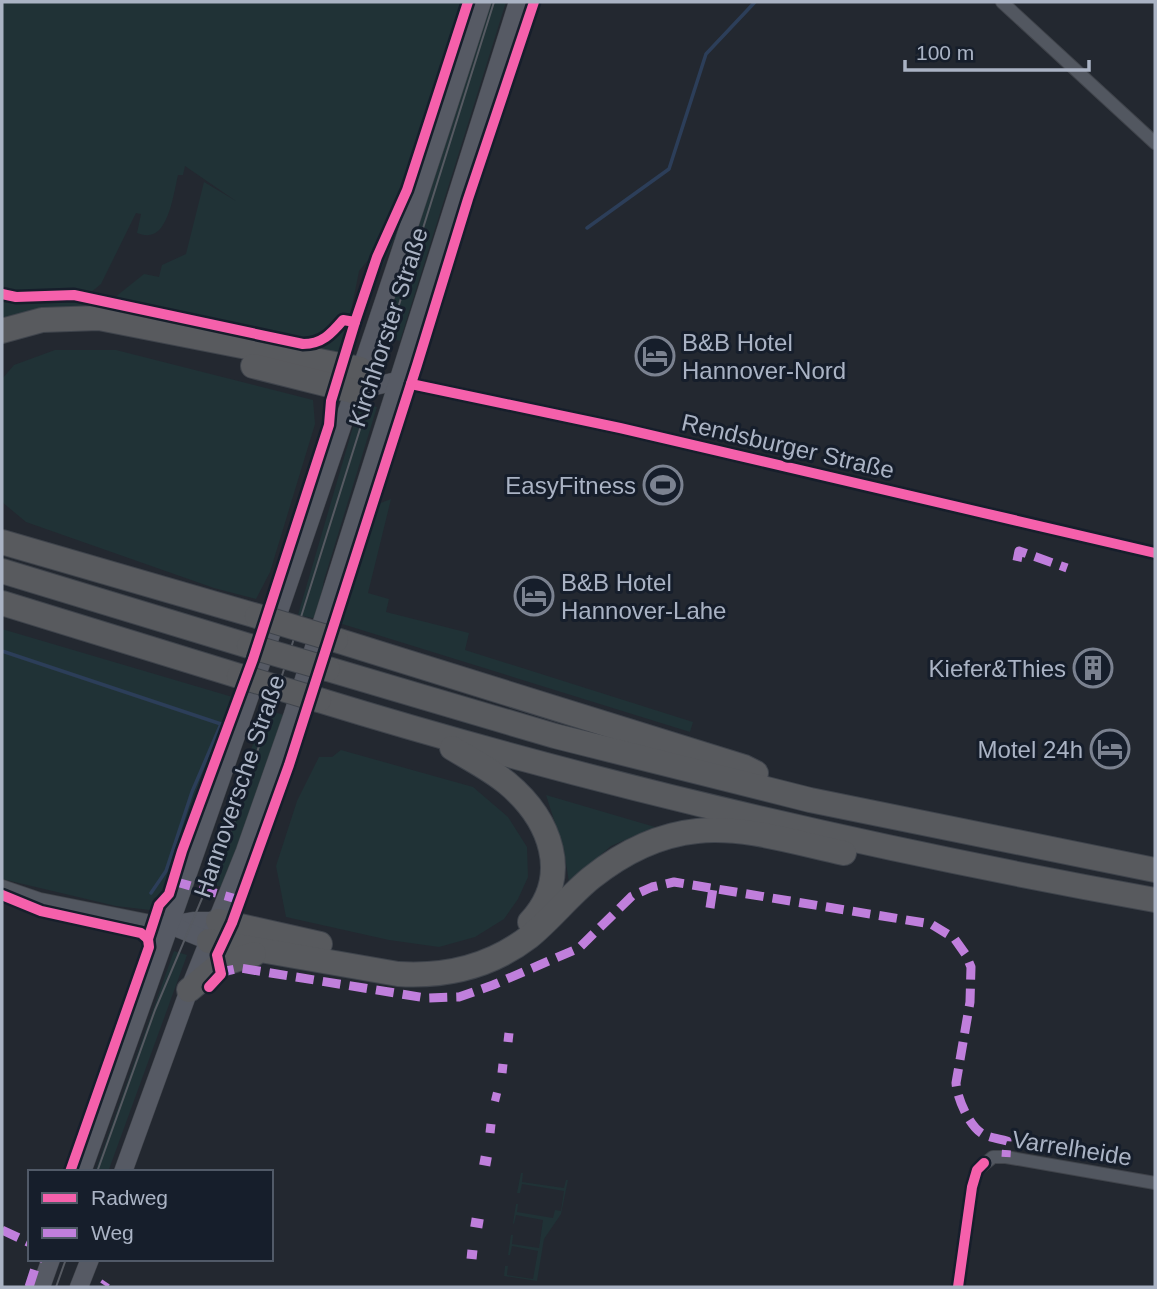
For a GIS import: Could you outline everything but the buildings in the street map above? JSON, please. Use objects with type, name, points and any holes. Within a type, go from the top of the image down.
[{"type":"highway","points":[[2,331],[42,320],[99,318],[281,356],[356,380]]},
{"type":"highway","points":[[2,350],[19,340],[44,331],[66,328],[96,330],[356,380]]},
{"type":"highway","points":[[2,526],[84,566]]},
{"type":"highway","points":[[2,542],[257,616],[744,767],[810,800]]},
{"type":"highway","points":[[2,572],[256,653],[555,736],[810,800],[1155,870]]},
{"type":"highway","points":[[2,603],[424,732],[542,765],[899,849],[1155,900]]},
{"type":"highway","points":[[213,931],[422,967],[467,961],[490,951],[523,929],[539,912],[549,893],[554,872],[551,846],[541,823],[527,802],[505,782],[424,732]]},
{"type":"highway","points":[[213,931],[222,945],[278,952],[398,974],[446,974],[494,958],[529,936],[591,878],[622,856],[659,839],[695,831],[729,830],[873,858],[899,849]]},
{"type":"highway","points":[[189,990],[219,965],[249,954],[278,952]]},
{"type":"main road","name":"Kirchhorster Straße","points":[[256,653],[356,380],[482,2]]},
{"type":"main road","name":"Kirchhorster Straße","points":[[317,668],[397,381],[518,2]]},
{"type":"main road","points":[[356,380],[397,381]]},
{"type":"main road","name":"Hannoversche Straße","points":[[83,1170],[170,925],[256,653]]},
{"type":"main road","name":"Hannoversche Straße","points":[[124,1170],[284,741],[317,668]]},
{"type":"main road","name":"Hannoversche Straße","points":[[170,925],[193,920],[213,931]]},
{"type":"main road","points":[[41,1287],[50,1261]]},
{"type":"main road","points":[[79,1287],[89,1261]]},
{"type":"street","points":[[1002,2],[1155,143]]},
{"type":"street","points":[[2,294],[16,297]]},
{"type":"street","name":"Rendsburger Straße","points":[[397,381],[620,428],[1155,553]]},
{"type":"street","points":[[2,886],[40,899],[170,925]]},
{"type":"street","name":"Varrelheide","points":[[958,1287],[972,1187],[977,1170],[993,1157],[1155,1183]]},
{"type":"shaded area","points":[[2,2],[465,2],[424,132],[398,203],[379,247],[359,271],[350,316],[338,321],[323,338],[302,341],[194,319],[114,298],[144,274],[159,277],[162,265],[186,254],[204,182],[236,201],[185,166],[183,175],[178,175],[170,211],[161,227],[156,233],[149,235],[137,233],[141,214],[136,213],[101,284],[90,293],[29,293],[2,289]]},
{"type":"shaded area","points":[[470,2],[475,2],[402,221],[380,272],[359,333],[354,331],[379,260],[410,190]]},
{"type":"shaded area","points":[[488,2],[506,2],[400,341],[383,336]]},
{"type":"shaded area","points":[[80,301],[302,347],[321,344],[332,337],[345,322],[352,323],[344,348],[337,353],[107,316],[2,325],[2,302],[22,304]]},
{"type":"shaded area","points":[[55,350],[116,350],[313,400],[315,424],[270,572],[256,599],[214,588],[26,522],[2,502],[2,379],[14,365]]},
{"type":"shaded area","points":[[360,403],[377,407],[324,580],[317,619],[298,615]]},
{"type":"shaded area","points":[[391,499],[368,593],[389,599],[386,612],[469,633],[465,650],[693,722],[690,732],[339,623],[378,504]]},
{"type":"shaded area","points":[[2,629],[236,698],[206,773],[164,895],[154,898],[150,910],[116,906],[2,879]]},
{"type":"shaded area","points":[[268,710],[287,716],[222,887],[200,882],[234,788]]},
{"type":"shaded area","points":[[341,750],[473,787],[508,817],[527,847],[528,877],[518,899],[504,919],[475,937],[439,947],[389,940],[286,917],[276,866],[297,801],[319,757],[332,757]]},
{"type":"shaded area","points":[[546,795],[655,827],[611,846],[569,882],[564,851]]},
{"type":"shaded area","points":[[174,951],[187,955],[109,1170],[96,1170]]},
{"type":"shaded area","points":[[521,1173],[522,1182],[564,1188],[568,1180],[561,1214],[544,1239],[537,1281],[504,1276],[505,1266],[508,1266],[507,1275],[533,1279],[538,1251],[512,1246],[508,1255],[511,1235],[512,1244],[539,1248],[543,1220],[516,1215],[514,1224],[516,1204],[517,1212],[553,1218],[555,1210],[561,1211],[564,1191],[522,1184],[520,1193],[517,1193]]},
{"type":"waterway","points":[[587,228],[669,169],[706,54],[755,2]]},
{"type":"waterway","points":[[2,651],[221,724],[192,792],[166,871],[151,893]]},
{"type":"tram line","points":[[98,1170],[155,1010],[235,820],[494,2]]},
{"type":"tram line","points":[[56,1287],[65,1261]]},
{"type":"marked path","points":[[1017,561],[1019,551],[1067,568]]},
{"type":"marked path","points":[[173,881],[240,900]]},
{"type":"marked path","points":[[218,977],[226,971],[240,968],[426,998],[459,997],[579,948],[632,896],[652,887],[674,882],[931,924],[954,938],[971,967],[970,1002],[956,1083],[959,1097],[969,1120],[979,1132],[1007,1141],[1006,1157]]},
{"type":"marked path","points":[[710,908],[713,888]]},
{"type":"marked path","points":[[504,1037],[513,1038]]},
{"type":"marked path","points":[[498,1068],[507,1069]]},
{"type":"marked path","points":[[492,1096],[500,1098]]},
{"type":"marked path","points":[[486,1128],[495,1129]]},
{"type":"marked path","points":[[480,1160],[491,1162]]},
{"type":"marked path","points":[[471,1222],[483,1224]]},
{"type":"marked path","points":[[2,1230],[28,1242]]},
{"type":"marked path","points":[[467,1254],[477,1255]]},
{"type":"marked path","points":[[29,1287],[37,1261]]},
{"type":"cycle path","points":[[71,1170],[149,947],[148,939],[159,905],[169,894],[182,851],[253,659],[329,425],[331,401],[355,322],[377,257],[407,190],[468,2]]},
{"type":"cycle path","points":[[209,987],[221,974],[217,955],[232,923],[289,765],[468,199],[534,2]]},
{"type":"cycle path","points":[[2,294],[16,297],[74,295],[303,344],[326,337],[343,320],[355,322]]},
{"type":"cycle path","points":[[411,384],[620,428],[1155,553]]},
{"type":"cycle path","points":[[2,895],[41,911],[141,933],[148,939]]},
{"type":"cycle path","points":[[958,1287],[972,1187],[977,1170],[984,1163]]},
{"type":"place","name":"B&B Hotel Hannover-Nord","points":[[655,356]]},
{"type":"place","name":"EasyFitness","points":[[663,485]]},
{"type":"place","name":"B&B Hotel Hannover-Lahe","points":[[534,596]]},
{"type":"place","name":"Kiefer&Thies","points":[[1093,668]]},
{"type":"place","name":"Motel 24h","points":[[1110,749]]}]
